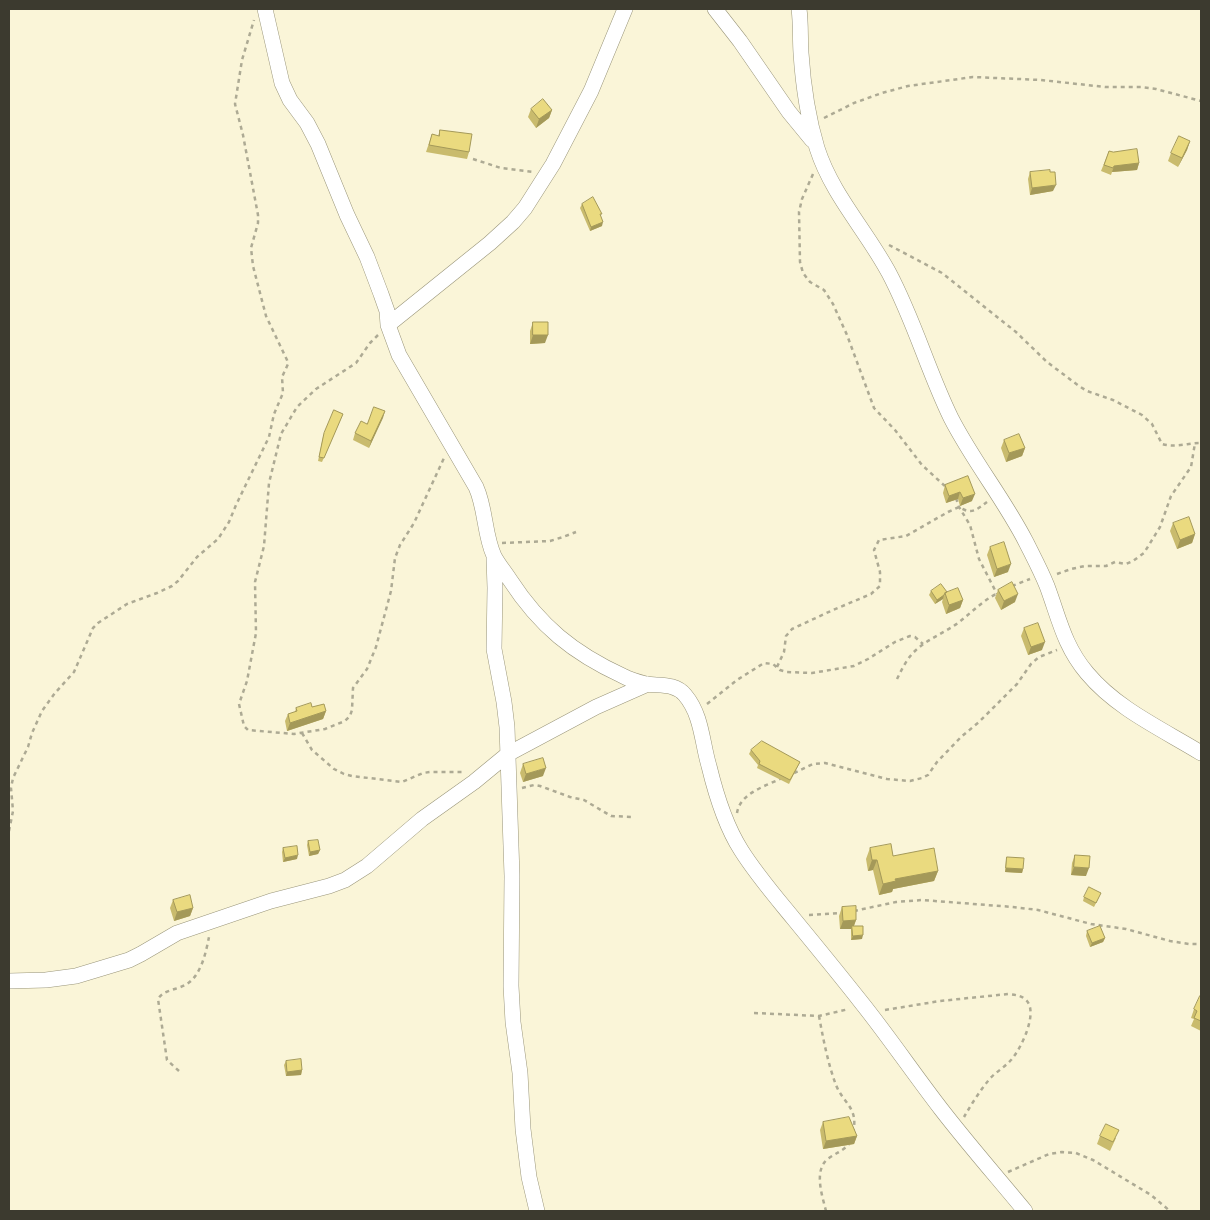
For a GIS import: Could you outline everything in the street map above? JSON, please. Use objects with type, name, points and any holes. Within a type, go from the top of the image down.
[{"type":"street","points":[[388,325],[463,266],[513,222],[532,198],[551,167],[591,90],[625,9]]},
{"type":"street","points":[[715,9],[819,152]]},
{"type":"street","points":[[799,9],[802,68],[811,124],[819,152],[842,200],[890,274],[952,419],[974,458],[999,495],[1025,542],[1042,577],[1068,646],[1075,658],[1101,687],[1133,712],[1201,753]]},
{"type":"street","points":[[260,11],[282,83],[290,100],[307,123],[318,144],[347,215],[367,257],[387,312],[388,325],[399,355],[451,443],[480,497],[493,552],[496,588],[494,649],[504,702],[508,754],[512,876],[511,986],[513,1022],[520,1073],[523,1129],[529,1178],[537,1211]]},
{"type":"street","points":[[493,552],[514,586],[539,619],[571,647],[623,676],[648,684],[664,685],[679,690],[684,694],[695,711],[703,737],[708,765],[722,810],[730,831],[742,853],[767,887],[866,1008],[957,1129],[1025,1211]]},
{"type":"street","points":[[9,981],[46,980],[76,976],[129,960],[177,933],[216,919],[345,880],[367,866],[422,819],[455,796],[508,754],[596,707],[648,684]]},
{"type":"path","points":[[9,831],[13,811],[11,788],[18,765],[28,747],[42,711],[74,672],[93,628],[127,604],[157,594],[172,586],[198,557],[218,539],[229,522],[270,437],[274,414],[283,393],[282,377],[288,364],[266,316],[253,266],[251,248],[258,223],[258,215],[235,104],[242,60],[260,11]]},
{"type":"path","points":[[811,124],[854,103],[882,93],[908,86],[973,77],[1041,80],[1105,87],[1141,87],[1201,101]]},
{"type":"path","points":[[819,152],[799,212],[800,262],[803,273],[810,282],[824,290],[834,304],[874,408],[895,430],[922,465],[951,491],[970,525],[979,559],[997,594]]},
{"type":"path","points":[[473,158],[501,168],[525,172],[536,172],[551,167]]},
{"type":"path","points":[[888,244],[942,273],[1016,332],[1047,362],[1079,386],[1142,415],[1152,424],[1162,444],[1177,446],[1201,443]]},
{"type":"path","points":[[388,325],[370,343],[356,363],[316,389],[297,407],[281,434],[269,483],[264,546],[255,582],[256,633],[247,680],[238,704],[244,726],[252,731],[294,734],[325,729],[345,721],[350,716],[353,688],[367,669],[376,647],[391,591],[395,558],[400,545],[414,523],[451,443]]},
{"type":"path","points":[[1010,587],[1028,579],[1085,566],[1106,566],[1115,562],[1126,564],[1134,561],[1144,553],[1160,527],[1172,496],[1191,467],[1195,443]]},
{"type":"path","points":[[959,507],[967,512],[973,511],[999,495]]},
{"type":"path","points":[[777,667],[784,652],[786,636],[792,629],[871,594],[880,586],[880,572],[874,550],[879,540],[906,536],[959,507]]},
{"type":"path","points":[[493,552],[505,542],[550,541],[564,538],[576,532]]},
{"type":"path","points":[[896,679],[907,661],[923,644],[956,625],[988,598],[1002,592]]},
{"type":"path","points":[[695,711],[708,704],[737,680],[758,666],[769,662],[780,670],[787,672],[812,673],[854,666],[910,636],[915,637],[923,644]]},
{"type":"path","points":[[791,774],[813,764],[825,763],[887,779],[910,781],[922,778],[928,775],[937,762],[961,737],[1017,684],[1031,664],[1040,657],[1068,646]]},
{"type":"path","points":[[302,732],[312,750],[334,769],[352,776],[402,782],[430,772],[486,772]]},
{"type":"path","points":[[737,816],[738,808],[745,797],[786,776]]},
{"type":"path","points":[[509,793],[534,785],[584,800],[611,816],[633,817]]},
{"type":"path","points":[[792,917],[846,912],[909,901],[940,901],[1038,910],[1082,922],[1126,929],[1170,941],[1201,944]]},
{"type":"path","points":[[179,1071],[167,1060],[158,999],[162,994],[185,985],[195,975],[216,919]]},
{"type":"path","points":[[754,1013],[819,1016],[866,1008],[1008,994],[1026,999],[1030,1004],[1031,1012],[1028,1027],[1020,1046],[1012,1059],[989,1080],[957,1129]]},
{"type":"path","points":[[819,1016],[836,1087],[849,1103],[853,1115],[853,1133]]},
{"type":"path","points":[[826,1211],[820,1182],[823,1164],[831,1156],[845,1149],[851,1140]]},
{"type":"path","points":[[997,1177],[1049,1154],[1062,1152],[1076,1153],[1093,1160],[1151,1196],[1170,1211]]},
{"type":"building","points":[[543,99],[552,110],[539,119],[531,109]]},
{"type":"building","points":[[440,130],[472,134],[469,152],[429,145],[432,134],[439,136]]},
{"type":"building","points":[[1179,136],[1190,141],[1182,158],[1171,153]]},
{"type":"building","points":[[1137,149],[1139,163],[1114,166],[1113,168],[1104,165],[1109,151]]},
{"type":"building","points":[[1050,170],[1050,172],[1055,172],[1056,185],[1032,188],[1030,172]]},
{"type":"building","points":[[593,197],[602,214],[600,214],[603,222],[591,227],[582,204]]},
{"type":"building","points":[[533,322],[548,322],[548,335],[533,335]]},
{"type":"building","points":[[374,407],[385,411],[371,441],[355,433],[361,421],[367,424]]},
{"type":"building","points":[[334,410],[343,414],[324,458],[319,457],[324,433]]},
{"type":"building","points":[[1019,434],[1025,448],[1009,453],[1004,440]]},
{"type":"building","points":[[968,476],[975,494],[963,498],[960,492],[949,496],[945,485]]},
{"type":"building","points":[[1189,517],[1195,534],[1180,540],[1173,523]]},
{"type":"building","points":[[1004,542],[1011,564],[997,569],[990,547]]},
{"type":"building","points":[[1012,582],[1018,594],[1004,601],[998,590]]},
{"type":"building","points":[[941,584],[947,592],[937,600],[931,591]]},
{"type":"building","points":[[958,588],[963,600],[949,605],[945,593]]},
{"type":"building","points":[[1038,623],[1045,642],[1031,647],[1024,628]]},
{"type":"building","points":[[311,703],[312,707],[324,704],[326,711],[290,723],[288,714],[297,711],[296,708]]},
{"type":"building","points":[[762,741],[800,762],[790,780],[759,764],[760,761],[751,750]]},
{"type":"building","points":[[543,758],[546,768],[526,774],[523,764]]},
{"type":"building","points":[[318,840],[320,850],[310,852],[308,841]]},
{"type":"building","points":[[891,844],[893,856],[934,848],[938,871],[895,879],[896,881],[883,884],[877,860],[872,860],[870,848]]},
{"type":"building","points":[[297,846],[298,855],[285,858],[283,848]]},
{"type":"building","points":[[1075,855],[1090,856],[1089,868],[1074,867]]},
{"type":"building","points":[[1007,857],[1024,858],[1023,869],[1006,868]]},
{"type":"building","points":[[1089,887],[1101,893],[1096,903],[1084,897]]},
{"type":"building","points":[[190,895],[193,908],[177,912],[173,900]]},
{"type":"building","points":[[856,906],[856,920],[843,921],[842,907]]},
{"type":"building","points":[[852,926],[863,926],[863,935],[853,936]]},
{"type":"building","points":[[1100,926],[1105,938],[1092,943],[1087,931]]},
{"type":"building","points":[[1200,996],[1201,1021],[1194,1018],[1197,1011],[1194,1009]]},
{"type":"building","points":[[301,1059],[302,1070],[287,1072],[286,1061]]},
{"type":"building","points":[[849,1117],[857,1136],[826,1141],[823,1122]]},
{"type":"building","points":[[1106,1124],[1119,1130],[1113,1142],[1100,1136]]}]
